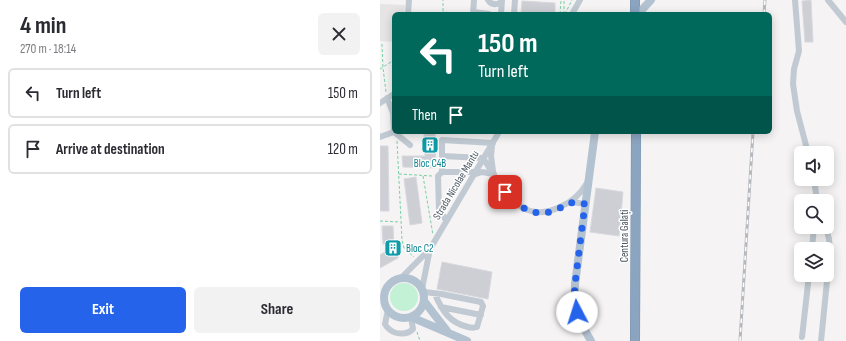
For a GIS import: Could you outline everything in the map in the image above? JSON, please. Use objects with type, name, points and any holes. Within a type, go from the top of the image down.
[{"type":"highway","points":[[635,0],[635,12]]},
{"type":"highway","name":"Centura Galați","points":[[635,341],[636,134]]},
{"type":"main road","points":[[640,12],[651,0]]},
{"type":"main road","points":[[591,341],[580,322],[574,301],[595,134]]},
{"type":"main road","points":[[423,294],[418,313],[411,317],[402,318],[394,316],[384,309],[383,288],[402,278],[413,280],[423,294],[448,332]]},
{"type":"main road","points":[[411,317],[464,340]]},
{"type":"street","points":[[403,0],[409,0],[408,12]]},
{"type":"street","points":[[473,12],[474,0]]},
{"type":"street","points":[[488,0],[490,3],[494,4],[500,3],[502,0]]},
{"type":"street","points":[[501,12],[502,0]]},
{"type":"street","points":[[514,12],[515,0]]},
{"type":"street","points":[[573,12],[580,0]]},
{"type":"street","points":[[795,0],[799,51],[793,74],[793,90],[796,111],[806,146]]},
{"type":"street","points":[[828,0],[846,22]]},
{"type":"street","points":[[380,102],[392,95]]},
{"type":"street","points":[[387,98],[392,99]]},
{"type":"street","points":[[387,98],[392,110]]},
{"type":"street","points":[[380,137],[392,133]]},
{"type":"street","points":[[397,134],[410,145]]},
{"type":"street","name":"Strada Nicolae Mantu","points":[[402,278],[430,249],[498,134]]},
{"type":"street","points":[[446,220],[439,210],[442,140],[493,142],[491,156],[494,174]]},
{"type":"street","points":[[442,156],[483,158],[505,192],[520,207],[529,211],[545,213],[572,202],[581,193],[588,182]]},
{"type":"street","points":[[440,174],[474,174],[482,172],[494,174]]},
{"type":"street","points":[[572,202],[585,204]]},
{"type":"street","points":[[821,341],[830,251],[828,234]]},
{"type":"street","name":"Strada Nicolae Mantu","points":[[423,294],[430,249]]},
{"type":"street","points":[[802,336],[808,282]]},
{"type":"street","points":[[423,294],[435,294],[441,294],[479,300],[483,306],[477,327],[474,328],[461,325],[451,320],[441,307],[435,294]]},
{"type":"street","points":[[441,307],[481,315]]},
{"type":"street","points":[[384,309],[385,324],[389,330],[406,334],[411,332],[413,329],[411,317]]},
{"type":"street","points":[[448,332],[448,341]]},
{"type":"path","points":[[443,0],[443,12]]},
{"type":"path","points":[[560,12],[561,0]]},
{"type":"path","points":[[564,0],[564,12]]},
{"type":"path","points":[[565,12],[572,0]]},
{"type":"path","points":[[382,44],[383,68],[387,98]]},
{"type":"path","points":[[380,69],[392,61]]},
{"type":"path","points":[[395,134],[402,240],[404,248],[418,260]]},
{"type":"path","points":[[398,174],[423,176],[440,174]]},
{"type":"path","points":[[423,176],[434,242]]},
{"type":"path","points":[[380,221],[400,222]]},
{"type":"path","points":[[413,329],[417,332],[420,341]]},
{"type":"shaded area","points":[[380,4],[405,5],[404,12],[392,12],[392,42],[380,41]]},
{"type":"green space","points":[[404,283],[414,287],[418,297],[414,307],[404,311],[394,307],[390,297],[394,287]]},
{"type":"building","points":[[811,0],[813,42],[805,42],[802,1]]},
{"type":"building","points":[[522,1],[555,3],[555,12],[521,12]]},
{"type":"building","name":"Bloc C4B","points":[[424,134],[435,134],[436,168],[403,167],[402,156],[425,156]]},
{"type":"building","points":[[380,146],[388,146],[389,211],[380,211]]},
{"type":"building","points":[[416,177],[422,223],[410,225],[404,179]]},
{"type":"building","points":[[596,188],[623,192],[619,236],[590,232]]},
{"type":"building","points":[[382,226],[393,226],[394,246],[383,244]]},
{"type":"building","points":[[394,246],[398,246],[398,258],[380,268],[380,255]]},
{"type":"building","points":[[442,262],[492,272],[488,299],[437,289]]},
{"type":"railway","points":[[764,12],[765,0]]},
{"type":"railway","points":[[740,341],[753,134]]},
{"type":"place","name":"Bloc C4B","points":[[430,145]]},
{"type":"place","name":"Bloc C2","points":[[393,248]]},
{"type":"route","points":[[505,192],[520,207],[537,213],[553,211],[572,202],[585,204],[575,284],[574,301],[577,312]]}]
